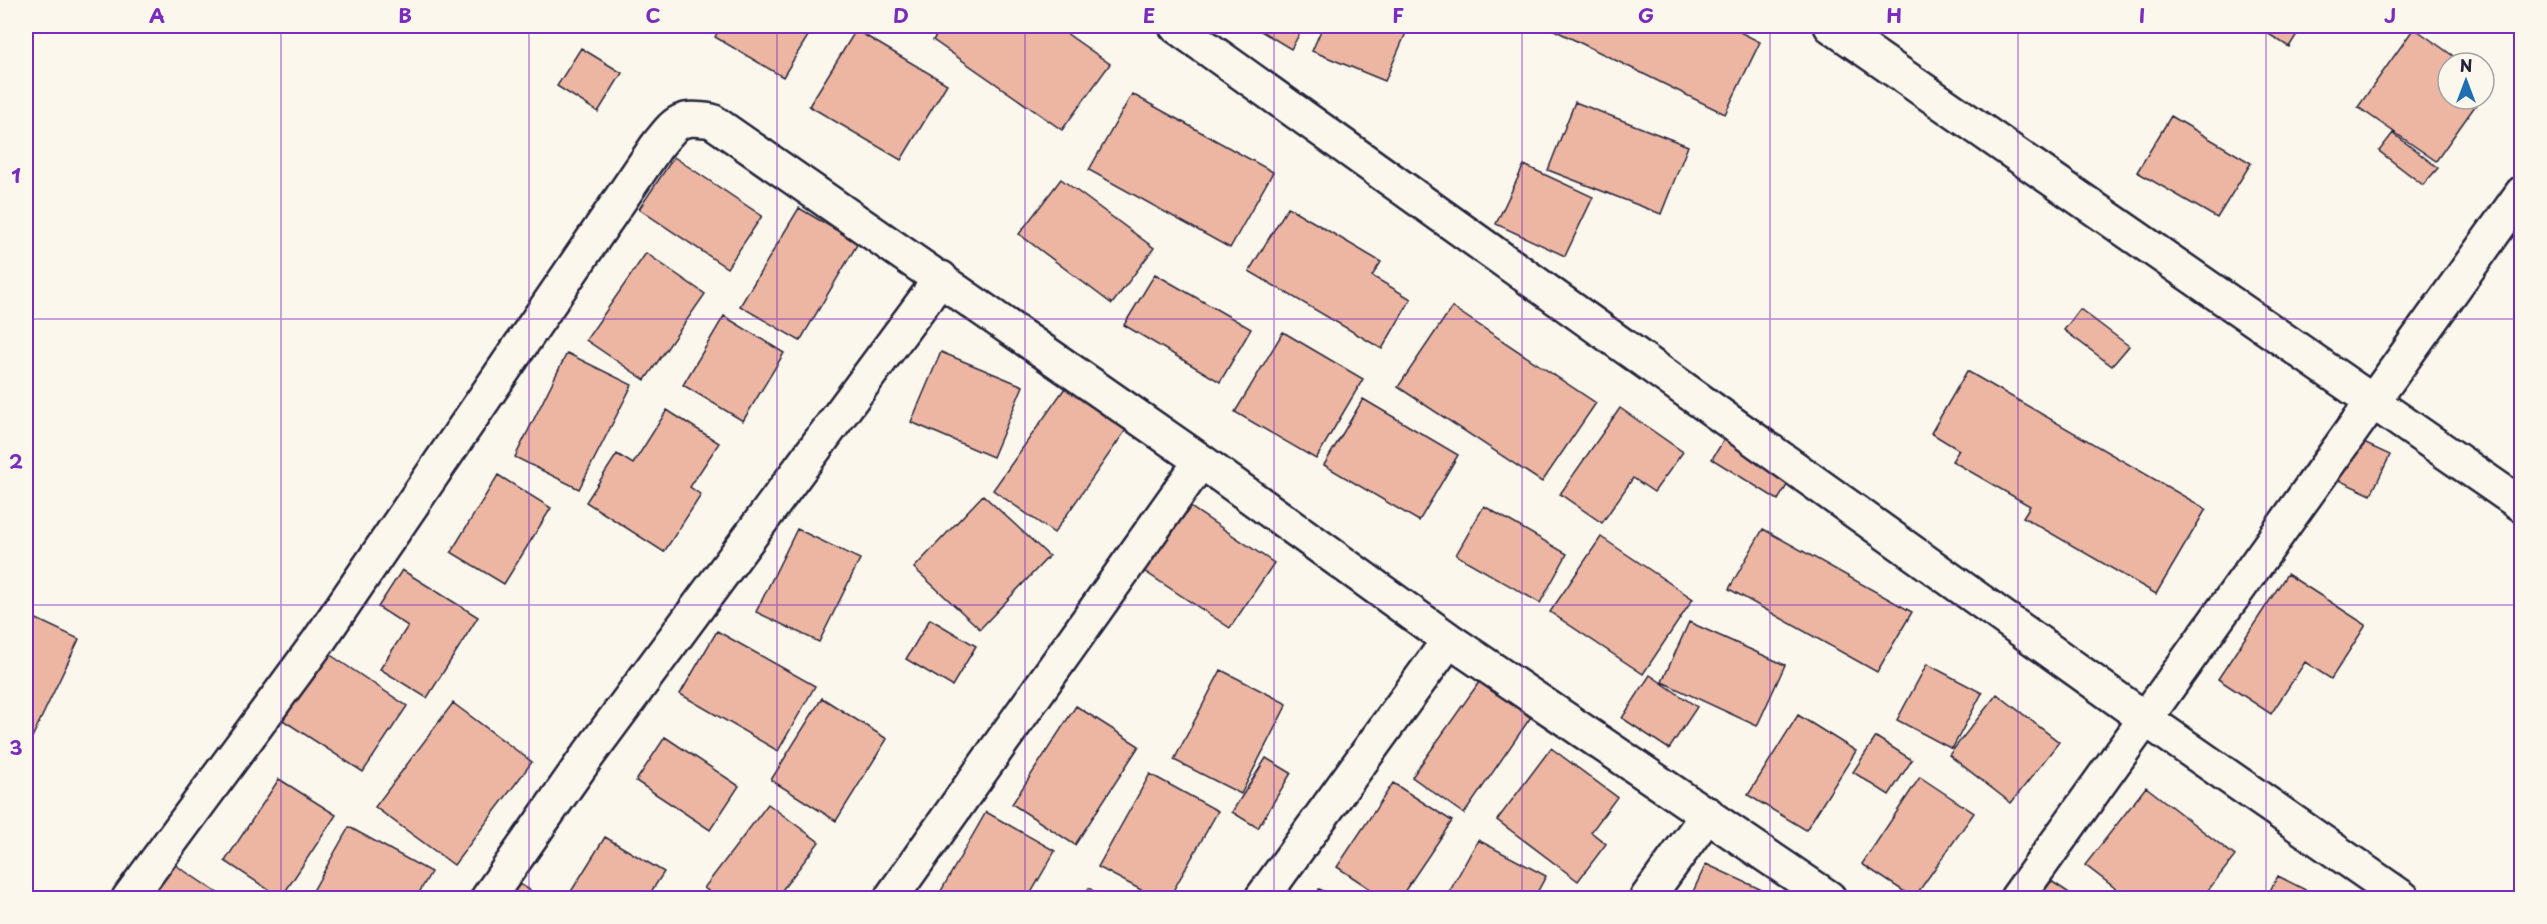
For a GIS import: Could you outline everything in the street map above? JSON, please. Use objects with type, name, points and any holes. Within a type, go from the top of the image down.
[{"type":"street","points":[[1176,26],[2147,720],[2403,898]]},
{"type":"street","points":[[1831,26],[2522,505]]},
{"type":"street","points":[[129,898],[318,642],[673,126],[687,118],[712,121],[941,278],[1201,461],[1449,640],[1829,898]]},
{"type":"street","points":[[2017,898],[2147,720],[2522,193]]},
{"type":"street","points":[[488,898],[586,758],[941,278]]},
{"type":"street","points":[[891,898],[1201,461]]},
{"type":"street","points":[[1262,898],[1449,640]]},
{"type":"street","points":[[1647,898],[1708,814]]},
{"type":"building","points":[[721,26],[814,26],[783,77],[715,37]]},
{"type":"building","points":[[943,26],[1056,26],[1110,64],[1062,130],[933,40]]},
{"type":"building","points":[[1258,26],[1304,26],[1291,49],[1256,28]]},
{"type":"building","points":[[1323,26],[1409,26],[1385,81],[1312,51]]},
{"type":"building","points":[[1546,26],[1728,26],[1760,42],[1725,114]]},
{"type":"building","points":[[2256,26],[2302,26],[2289,47]]},
{"type":"building","points":[[2414,28],[2446,51],[2436,51],[2436,111],[2471,111],[2436,161],[2358,107]]},
{"type":"building","points":[[856,30],[947,84],[901,160],[809,106]]},
{"type":"building","points":[[581,48],[622,73],[598,112],[557,86]]},
{"type":"building","points":[[1132,94],[1273,172],[1230,248],[1089,170]]},
{"type":"building","points":[[1575,102],[1688,146],[1661,214],[1548,170]]},
{"type":"building","points":[[2171,116],[2251,163],[2217,218],[2137,172]]},
{"type":"building","points":[[2393,133],[2438,168],[2423,185],[2379,151]]},
{"type":"building","points":[[674,157],[762,216],[727,268],[639,209]]},
{"type":"building","points":[[1524,165],[1593,197],[1565,256],[1496,224]]},
{"type":"building","points":[[1061,179],[1154,248],[1112,304],[1019,234]]},
{"type":"building","points":[[1288,207],[1381,262],[1372,276],[1411,299],[1382,349],[1249,271]]},
{"type":"building","points":[[799,208],[858,243],[800,341],[740,306]]},
{"type":"building","points":[[646,253],[705,294],[645,380],[586,340]]},
{"type":"building","points":[[1155,274],[1251,329],[1220,382],[1124,325]]},
{"type":"building","points":[[1452,307],[1596,403],[1542,482],[1398,387]]},
{"type":"building","points":[[2080,309],[2129,346],[2112,366],[2064,330]]},
{"type":"building","points":[[724,316],[784,353],[743,421],[683,385]]},
{"type":"building","points":[[1283,332],[1363,379],[1316,459],[1235,412]]},
{"type":"building","points":[[941,352],[1023,386],[993,457],[911,422]]},
{"type":"building","points":[[567,353],[632,385],[579,489],[515,457]]},
{"type":"building","points":[[1967,371],[2206,509],[2156,594],[2023,517],[2030,506],[1952,461],[1959,450],[1931,433]]},
{"type":"building","points":[[1067,385],[1128,427],[1054,533],[993,490]]},
{"type":"building","points":[[1363,399],[1458,455],[1419,521],[1324,465]]},
{"type":"building","points":[[1620,408],[1683,452],[1654,492],[1633,478],[1602,523],[1560,494]]},
{"type":"building","points":[[667,410],[719,443],[690,487],[701,495],[664,552],[586,502],[617,454],[633,464]]},
{"type":"building","points":[[1728,433],[1794,474],[1778,500],[1712,459]]},
{"type":"building","points":[[2355,439],[2390,455],[2371,495],[2336,479]]},
{"type":"building","points":[[498,475],[551,508],[504,584],[451,552]]},
{"type":"building","points":[[983,495],[1049,556],[980,629],[914,568]]},
{"type":"building","points":[[1177,498],[1274,563],[1230,628],[1132,563]]},
{"type":"building","points":[[1484,506],[1567,554],[1540,603],[1456,555]]},
{"type":"building","points":[[797,529],[860,559],[819,642],[756,612]]},
{"type":"building","points":[[1763,529],[1912,612],[1877,672],[1729,589]]},
{"type":"building","points":[[1601,537],[1693,599],[1643,674],[1550,612]]},
{"type":"building","points":[[402,570],[478,617],[427,698],[380,669],[408,626],[378,607]]},
{"type":"building","points":[[2287,574],[2366,625],[2331,679],[2305,662],[2271,714],[2218,679]]},
{"type":"building","points":[[26,614],[79,639],[26,750]]},
{"type":"building","points":[[930,619],[976,646],[952,686],[906,659]]},
{"type":"building","points":[[1689,622],[1785,665],[1757,726],[1662,682]]},
{"type":"building","points":[[717,631],[815,686],[778,751],[680,694]]},
{"type":"building","points":[[323,650],[407,706],[363,772],[278,717]]},
{"type":"building","points":[[1927,664],[1982,693],[1952,749],[1897,720]]},
{"type":"building","points":[[1221,670],[1287,704],[1241,794],[1174,760]]},
{"type":"building","points":[[1650,675],[1697,707],[1669,749],[1622,718]]},
{"type":"building","points":[[1482,678],[1533,714],[1464,814],[1412,777]]},
{"type":"building","points":[[1997,694],[2059,742],[2011,803],[1949,755]]},
{"type":"building","points":[[822,698],[887,739],[836,821],[771,780]]},
{"type":"building","points":[[453,703],[532,762],[454,865],[375,807]]},
{"type":"building","points":[[1076,706],[1139,746],[1075,845],[1012,804]]},
{"type":"building","points":[[1798,715],[1856,751],[1806,830],[1748,795]]},
{"type":"building","points":[[665,737],[739,786],[710,830],[636,781]]},
{"type":"building","points":[[1876,737],[1912,760],[1889,795],[1853,772]]},
{"type":"building","points":[[1551,748],[1617,797],[1591,832],[1606,844],[1578,881],[1497,820]]},
{"type":"building","points":[[1266,758],[1291,773],[1258,828],[1232,812]]},
{"type":"building","points":[[1150,774],[1218,811],[1169,898],[1156,898],[1098,867]]},
{"type":"building","points":[[1920,777],[1974,813],[1914,898],[1862,864]]},
{"type":"building","points":[[279,779],[336,815],[281,898],[225,861]]},
{"type":"building","points":[[1393,783],[1452,821],[1400,898],[1384,898],[1337,867]]},
{"type":"building","points":[[2146,787],[2235,856],[2202,898],[2128,898],[2085,865]]},
{"type":"building","points":[[768,804],[819,842],[776,898],[719,898],[704,888]]},
{"type":"building","points":[[986,812],[1055,851],[1028,898],[937,898]]},
{"type":"building","points":[[349,827],[431,872],[416,898],[309,898]]},
{"type":"building","points":[[605,837],[664,872],[647,898],[567,898]]},
{"type":"building","points":[[1478,840],[1546,876],[1534,898],[1446,898]]},
{"type":"building","points":[[168,860],[225,898],[142,898]]},
{"type":"building","points":[[1706,864],[1773,895],[1771,898],[1690,898]]},
{"type":"building","points":[[2278,876],[2321,898],[2266,898]]},
{"type":"building","points":[[2051,881],[2077,898],[2038,898]]},
{"type":"building","points":[[518,883],[543,898],[508,898]]},
{"type":"building","points":[[1089,888],[1104,898],[1081,898]]},
{"type":"building","points":[[1319,889],[1339,898],[1315,898]]},
{"type":"building","points":[[1931,892],[1942,898],[1927,898]]}]
